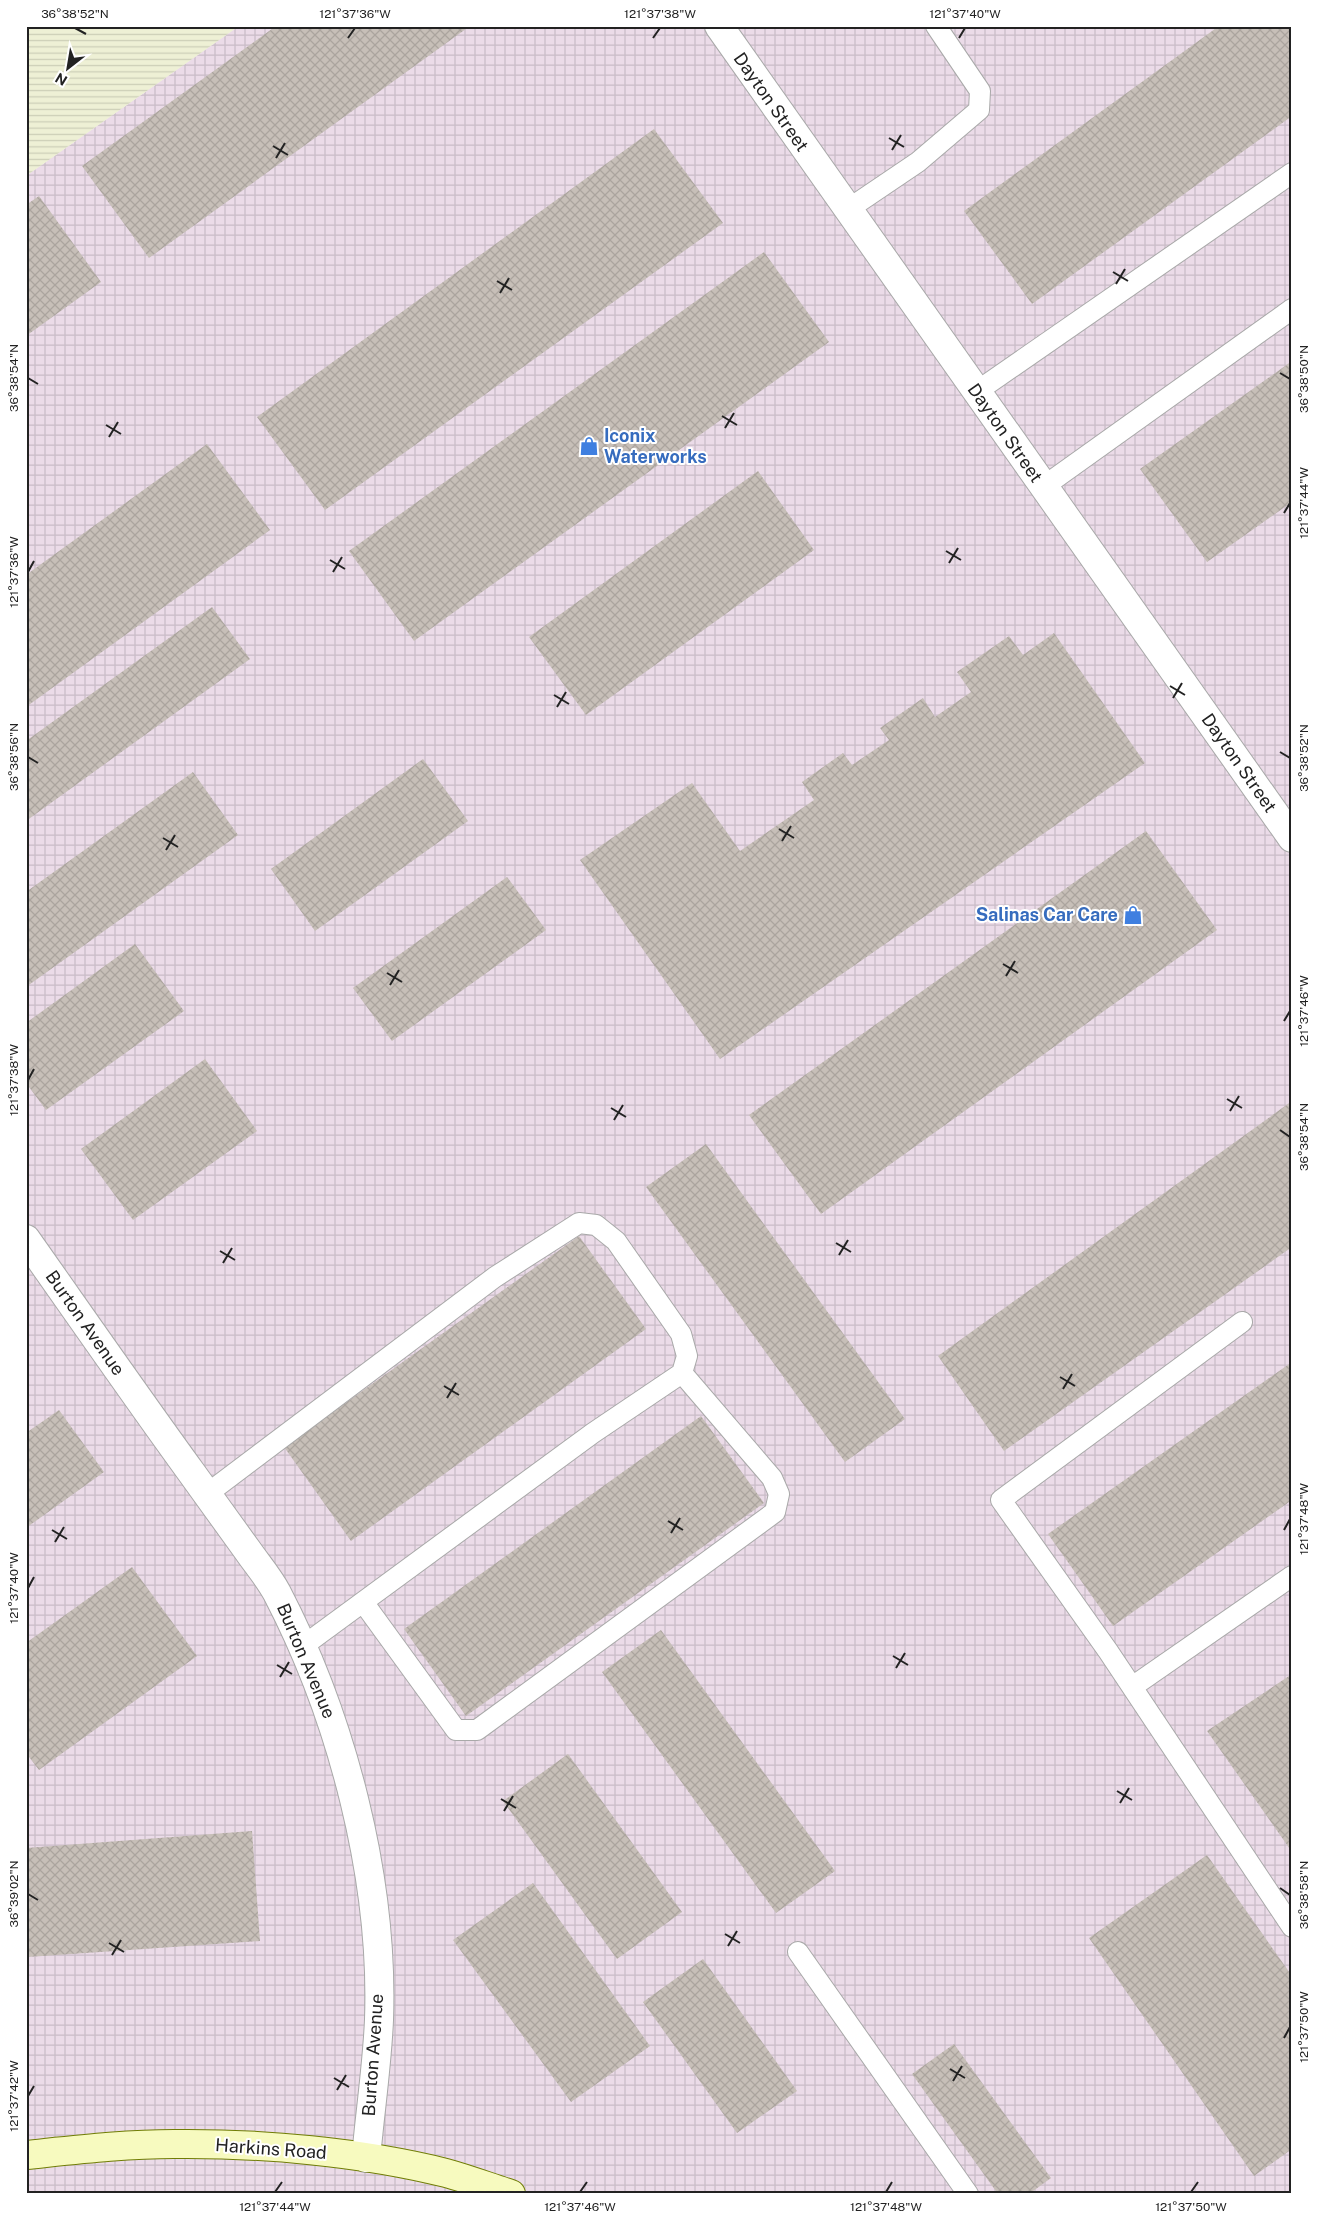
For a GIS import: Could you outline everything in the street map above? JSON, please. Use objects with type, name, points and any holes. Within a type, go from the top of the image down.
[{"type":"street","name":"Dayton Street","points":[[719,26],[847,210],[1292,838]]},
{"type":"street","name":"Burton Avenue","points":[[26,1239],[276,1590],[303,1646],[326,1705],[346,1765],[361,1827],[371,1889],[377,1952],[379,2020],[366,2158]]},
{"type":"street","name":"Harkins Road","points":[[26,2155],[95,2148],[174,2144],[252,2146],[366,2158],[446,2173],[511,2194]]},
{"type":"lane","points":[[847,210],[918,162],[979,110],[980,92],[936,26]]},
{"type":"lane","points":[[976,392],[1292,173]]},
{"type":"lane","points":[[1043,487],[1292,309]]},
{"type":"lane","points":[[206,1494],[495,1277],[579,1223],[596,1225],[616,1241],[682,1334],[687,1356],[682,1373],[585,1439],[303,1646]]},
{"type":"lane","points":[[1242,1322],[1001,1500],[1132,1687],[1292,1927]]},
{"type":"lane","points":[[363,1602],[456,1730],[477,1730],[775,1512],[779,1494],[772,1478],[682,1373]]},
{"type":"lane","points":[[1132,1687],[1292,1576]]},
{"type":"lane","points":[[798,1952],[968,2194]]},
{"type":"shaded area","points":[[239,26],[1292,26],[1292,2194],[26,2194],[26,176]]},
{"type":"green space","points":[[26,26],[239,26],[26,176]]},
{"type":"building","points":[[276,26],[470,26],[149,258],[82,166]]},
{"type":"building","points":[[1219,26],[1292,26],[1292,116],[1032,304],[964,211]]},
{"type":"building","points":[[654,129],[723,223],[325,510],[257,417]]},
{"type":"building","points":[[39,196],[101,282],[26,336],[26,205]]},
{"type":"building","name":"Iconix Waterworks","points":[[764,252],[829,342],[414,641],[349,551]]},
{"type":"building","points":[[1292,361],[1292,502],[1207,562],[1140,469]]},
{"type":"building","points":[[207,444],[270,530],[26,707],[26,575]]},
{"type":"building","points":[[758,471],[814,550],[586,715],[529,637]]},
{"type":"building","points":[[212,607],[250,659],[26,821],[26,741]]},
{"type":"building","points":[[1054,633],[1145,763],[720,1059],[580,860],[692,783],[740,851],[814,800],[802,782],[843,753],[852,765],[889,740],[880,728],[923,698],[935,717],[971,692],[957,672],[1009,636],[1023,655]]},
{"type":"building","points":[[423,759],[468,821],[315,931],[271,869]]},
{"type":"building","points":[[193,772],[238,835],[26,987],[26,892]]},
{"type":"building","points":[[1146,831],[1217,930],[821,1214],[749,1115]]},
{"type":"building","points":[[507,877],[546,930],[392,1041],[353,988]]},
{"type":"building","points":[[135,944],[184,1011],[46,1110],[26,1083],[26,1023]]},
{"type":"building","points":[[205,1059],[257,1131],[133,1220],[81,1149]]},
{"type":"building","points":[[1292,1101],[1292,1247],[1004,1451],[938,1356]]},
{"type":"building","points":[[706,1144],[905,1419],[845,1462],[646,1187]]},
{"type":"building","points":[[579,1236],[646,1329],[351,1541],[284,1447]]},
{"type":"building","points":[[1292,1362],[1292,1500],[1113,1626],[1048,1534]]},
{"type":"building","points":[[59,1410],[104,1472],[26,1528],[26,1433]]},
{"type":"building","points":[[701,1416],[764,1503],[466,1716],[404,1629]]},
{"type":"building","points":[[132,1567],[197,1656],[39,1770],[26,1753],[26,1643]]},
{"type":"building","points":[[661,1630],[835,1871],[776,1913],[602,1672]]},
{"type":"building","points":[[1289,1676],[1292,1680],[1292,1852],[1207,1731]]},
{"type":"building","points":[[568,1754],[682,1912],[617,1959],[503,1801]]},
{"type":"building","points":[[252,1831],[260,1941],[28,1957],[26,1848]]},
{"type":"building","points":[[1207,1855],[1292,1976],[1292,2149],[1254,2176],[1089,1938]]},
{"type":"building","points":[[533,1883],[650,2046],[571,2102],[453,1940]]},
{"type":"building","points":[[703,1959],[797,2091],[737,2133],[643,2002]]},
{"type":"building","points":[[954,2044],[1051,2178],[1029,2194],[998,2194],[912,2074]]},
{"type":"place","name":"Iconix Waterworks","points":[[589,446]]},
{"type":"place","name":"Salinas Car Care","points":[[1133,915]]}]
